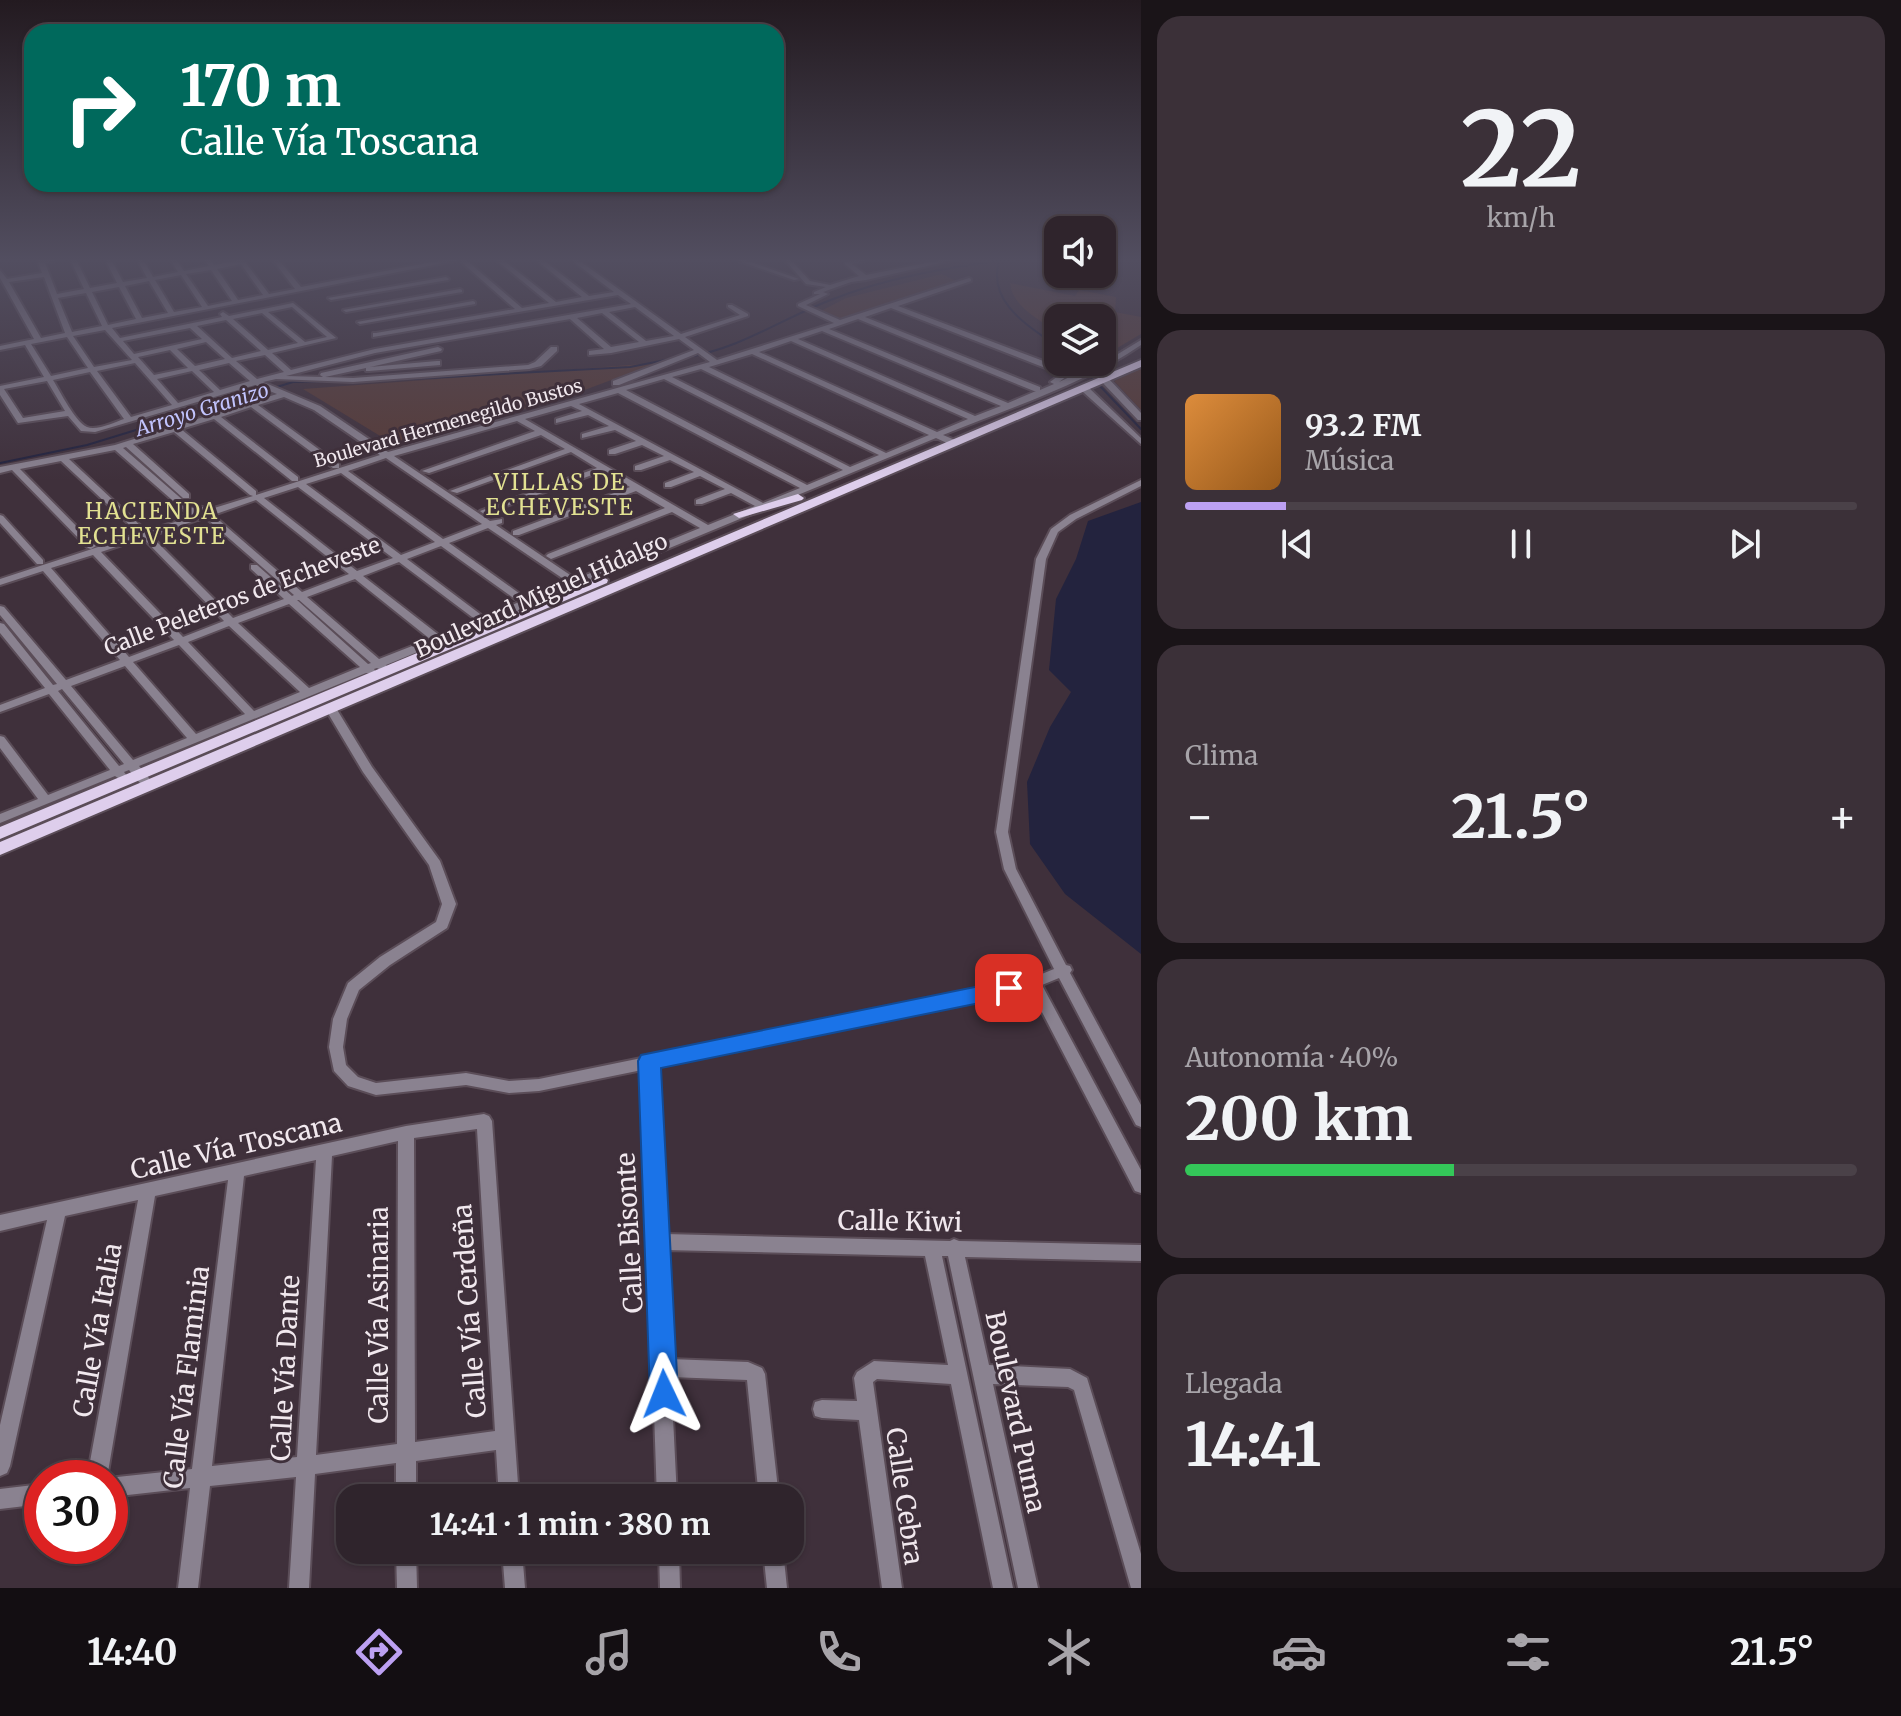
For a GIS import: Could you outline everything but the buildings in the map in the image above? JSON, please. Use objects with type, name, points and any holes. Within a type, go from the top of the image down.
[{"type":"main road","points":[[1095,381],[1141,353]]},
{"type":"main road","points":[[1095,381],[1141,363]]},
{"type":"main road","name":"Boulevard Miguel Hidalgo","points":[[0,833],[378,671],[940,439],[1039,393],[1095,381]]},
{"type":"main road","name":"Boulevard Miguel Hidalgo","points":[[0,849],[133,778],[332,710],[588,586],[802,493],[1095,381]]},
{"type":"main road","points":[[739,514],[802,493]]},
{"type":"street","points":[[35,333],[39,341]]},
{"type":"street","points":[[69,333],[130,421]]},
{"type":"street","points":[[0,347],[86,333]]},
{"type":"street","points":[[112,333],[177,406]]},
{"type":"street","points":[[119,340],[152,333]]},
{"type":"street","points":[[200,333],[258,384],[317,408],[388,451],[588,586]]},
{"type":"street","points":[[245,333],[290,373]]},
{"type":"street","points":[[290,333],[304,345]]},
{"type":"street","points":[[151,378],[332,338],[327,333]]},
{"type":"street","points":[[374,333],[389,348]]},
{"type":"street","points":[[376,335],[386,333]]},
{"type":"street","points":[[27,343],[70,413],[80,427],[89,430],[130,421],[274,377],[389,348],[472,333]]},
{"type":"street","points":[[591,333],[610,350]]},
{"type":"street","points":[[632,333],[646,344]]},
{"type":"street","points":[[674,333],[706,356]]},
{"type":"street","points":[[584,363],[592,354],[691,333]]},
{"type":"street","name":"Boulevard Hermenegildo Bustos","points":[[0,582],[42,565],[388,451],[581,395],[686,355],[750,353],[810,333]]},
{"type":"street","points":[[833,333],[1011,403]]},
{"type":"street","points":[[897,333],[1039,393],[1060,379],[1062,373],[962,333]]},
{"type":"street","points":[[792,339],[972,418]]},
{"type":"street","points":[[70,413],[21,421],[0,388],[94,370],[207,340]]},
{"type":"street","points":[[1095,381],[1141,342]]},
{"type":"street","points":[[686,355],[689,344]]},
{"type":"street","points":[[172,348],[219,393]]},
{"type":"street","points":[[274,377],[297,381],[353,380],[529,367],[538,364],[554,349]]},
{"type":"street","points":[[274,377],[366,367],[435,350],[439,366],[366,367]]},
{"type":"street","points":[[750,353],[940,439]]},
{"type":"street","points":[[592,354],[599,363]]},
{"type":"street","name":"Boulevard Hermenegildo Bustos","points":[[388,451],[703,367],[706,356]]},
{"type":"street","points":[[703,367],[883,454]]},
{"type":"street","points":[[665,377],[847,469]]},
{"type":"street","points":[[1095,381],[1141,418]]},
{"type":"street","points":[[1095,381],[1141,442]]},
{"type":"street","points":[[619,390],[802,493]]},
{"type":"street","name":"Boulevard Miguel Hidalgo","points":[[133,778],[193,738],[308,693],[378,671],[437,639],[525,602],[588,586],[706,528],[760,505],[802,493],[883,454],[940,439],[972,418],[1039,393]]},
{"type":"street","points":[[0,470],[117,447],[285,394]]},
{"type":"street","points":[[572,403],[760,505]]},
{"type":"street","points":[[251,404],[525,602]]},
{"type":"street","points":[[559,421],[588,412]]},
{"type":"street","points":[[214,415],[482,620]]},
{"type":"street","points":[[518,418],[706,528]]},
{"type":"street","points":[[585,436],[615,427]]},
{"type":"street","points":[[174,428],[437,639]]},
{"type":"street","points":[[426,471],[541,432]]},
{"type":"street","points":[[612,452],[642,442]]},
{"type":"street","points":[[128,444],[200,514]]},
{"type":"street","points":[[117,447],[200,514],[378,671]]},
{"type":"street","points":[[454,491],[570,450]]},
{"type":"street","points":[[388,451],[426,471],[484,511],[495,523],[551,556],[588,586]]},
{"type":"street","points":[[638,468],[669,457]]},
{"type":"street","points":[[63,458],[308,693]]},
{"type":"street","points":[[14,467],[251,714]]},
{"type":"street","points":[[484,511],[601,469]]},
{"type":"street","points":[[668,485],[700,473]]},
{"type":"street","points":[[1141,483],[1073,517],[1054,531],[1041,559],[1002,832],[1010,869],[1141,1120]]},
{"type":"street","points":[[516,533],[635,488]]},
{"type":"street","points":[[699,502],[731,490]]},
{"type":"street","points":[[551,556],[671,509]]},
{"type":"street","points":[[0,518],[193,738]]},
{"type":"street","name":"Calle Peleteros de Echeveste","points":[[0,709],[495,523]]},
{"type":"street","name":"Boulevard Hermenegildo Bustos","points":[[0,575],[42,565]]},
{"type":"street","points":[[0,609],[56,688]]},
{"type":"street","points":[[0,626],[133,778],[45,800],[0,819]]},
{"type":"street","points":[[332,710],[367,769],[435,864],[449,904],[442,925],[385,961],[353,987],[340,1019],[336,1047],[339,1067],[353,1082],[376,1089],[466,1079],[509,1087],[539,1085],[1034,983],[1065,970]]},
{"type":"street","points":[[0,740],[45,800]]},
{"type":"street","points":[[1034,983],[1141,1186]]},
{"type":"street","name":"Calle Bisonte","points":[[649,1061],[667,1484]]},
{"type":"street","name":"Calle Vía Toscana","points":[[0,1223],[406,1133],[484,1121]]},
{"type":"street","name":"Calle Vía Cerdeña","points":[[484,1121],[508,1484]]},
{"type":"street","name":"Calle Vía Asinaria","points":[[406,1133],[406,1484]]},
{"type":"street","name":"Calle Vía Dante","points":[[299,1588],[324,1151]]},
{"type":"street","name":"Calle Vía Flaminia","points":[[188,1588],[237,1171]]},
{"type":"street","name":"Calle Vía Italia","points":[[100,1460],[148,1192]]},
{"type":"street","points":[[0,1466],[58,1210]]},
{"type":"street","name":"Calle Kiwi","points":[[658,1242],[1141,1253]]},
{"type":"street","name":"Boulevard Puma","points":[[932,1247],[1003,1588]]},
{"type":"street","name":"Boulevard Puma","points":[[954,1247],[1028,1588]]},
{"type":"street","points":[[664,1368],[748,1371],[758,1379],[768,1484]]},
{"type":"street","name":"Calle Cebra","points":[[892,1588],[866,1411],[865,1374],[874,1370],[960,1375]]},
{"type":"street","points":[[981,1374],[1070,1378],[1085,1390],[1141,1588]]},
{"type":"street","name":"Calle Cebra","points":[[822,1409],[866,1411]]},
{"type":"street","points":[[128,1485],[306,1466],[505,1439]]},
{"type":"street","points":[[0,1499],[24,1496]]},
{"type":"street","points":[[406,1564],[407,1588]]},
{"type":"street","points":[[513,1564],[515,1588]]},
{"type":"street","points":[[669,1564],[670,1588]]},
{"type":"street","points":[[774,1564],[777,1588]]},
{"type":"shaded area","points":[[1116,333],[1141,334],[1116,349]]},
{"type":"shaded area","points":[[657,363],[563,398],[395,445],[303,389]]},
{"type":"shaded area","points":[[1141,368],[1141,410],[1114,381]]},
{"type":"shaded area","points":[[1141,502],[1141,954],[1065,894],[1030,844],[1027,782],[1050,727],[1071,692],[1049,670],[1056,599],[1076,559],[1088,521]]},
{"type":"waterway","name":"Arroyo Granizo","points":[[687,357],[724,348],[759,333]]},
{"type":"waterway","points":[[1039,333],[1044,337]]},
{"type":"waterway","name":"Arroyo Granizo","points":[[369,381],[630,367],[676,358]]},
{"type":"waterway","points":[[1090,376],[1141,429]]},
{"type":"waterway","name":"Arroyo Granizo","points":[[0,463],[87,445],[293,382],[337,381]]},
{"type":"district","name":"VILLAS DE ECHEVESTE","points":[[560,494]]},
{"type":"district","name":"HACIENDA ECHEVESTE","points":[[152,524]]},
{"type":"route","points":[[664,1394],[649,1061],[778,1038],[1009,988]]}]
